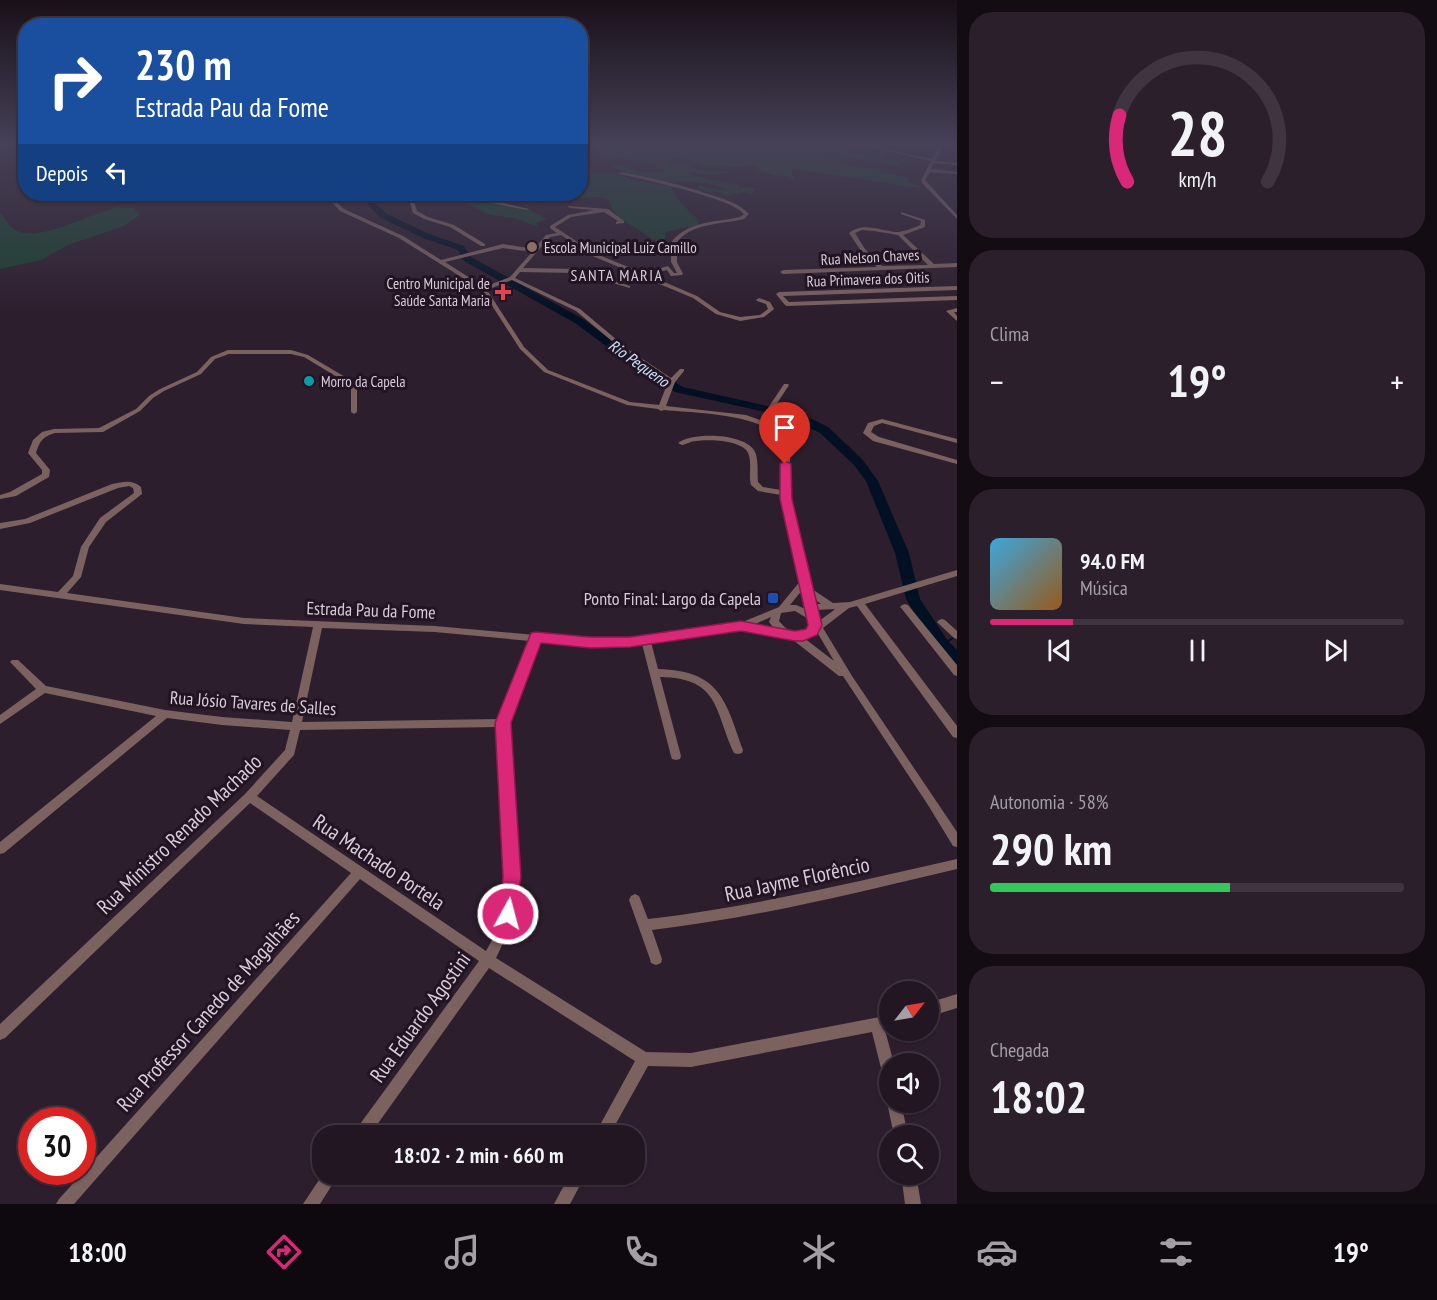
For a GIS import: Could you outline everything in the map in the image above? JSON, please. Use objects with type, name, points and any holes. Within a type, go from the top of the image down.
[{"type":"street","points":[[334,202],[342,210],[401,237],[484,289],[522,348],[546,371],[629,404],[726,414],[762,422],[773,428],[787,450],[785,493],[811,608],[818,627],[849,679],[933,802],[957,842]]},
{"type":"street","points":[[412,202],[415,212],[452,226],[482,248]]},
{"type":"street","points":[[495,202],[526,209]]},
{"type":"street","points":[[643,275],[668,268],[673,274],[680,274],[674,262],[672,244],[680,234],[700,226],[742,218],[747,214],[729,202]]},
{"type":"street","points":[[942,202],[957,218]]},
{"type":"street","points":[[570,207],[606,210],[622,222],[618,224]]},
{"type":"street","points":[[606,210],[576,214],[562,219],[552,227],[592,254],[695,297],[718,313],[733,317],[762,316],[771,309],[768,303],[759,300]]},
{"type":"street","points":[[881,268],[863,250],[852,233],[865,228],[900,234],[923,226],[922,219],[903,213]]},
{"type":"street","points":[[484,289],[508,279],[521,270],[548,236],[560,234]]},
{"type":"street","points":[[900,234],[933,266]]},
{"type":"street","points":[[442,261],[482,248],[508,246],[536,251]]},
{"type":"street","name":"Rua Nelson Chaves","points":[[783,272],[957,265]]},
{"type":"street","points":[[521,270],[577,272],[628,287]]},
{"type":"street","points":[[508,279],[578,310],[670,384]]},
{"type":"street","name":"Rua Primavera dos Oitis","points":[[916,299],[787,304],[779,294],[957,288]]},
{"type":"street","points":[[907,289],[916,299],[957,298]]},
{"type":"street","points":[[954,310],[949,313],[957,319]]},
{"type":"street","points":[[0,497],[13,494],[46,475],[46,470],[32,453],[37,440],[45,434],[54,431],[100,430],[138,410],[162,390],[199,373],[213,358],[228,352],[291,352],[306,356],[350,382],[354,389],[354,412]]},
{"type":"street","points":[[661,409],[670,384],[682,370]]},
{"type":"street","points":[[762,422],[786,385]]},
{"type":"street","points":[[957,441],[882,421],[871,425],[867,433],[876,439],[957,462]]},
{"type":"street","points":[[682,443],[696,437],[740,443],[752,453],[754,483],[761,489],[785,493]]},
{"type":"street","points":[[0,526],[27,521],[116,486],[133,484],[138,489],[138,494],[103,520],[89,539],[77,578],[61,594]]},
{"type":"street","points":[[780,610],[832,607],[854,603],[957,574]]},
{"type":"street","points":[[805,580],[775,614],[774,622],[849,679]]},
{"type":"street","name":"Estrada Pau da Fome","points":[[0,587],[244,621],[435,629],[590,643],[646,640],[741,626],[780,610]]},
{"type":"street","points":[[808,591],[832,607]]},
{"type":"street","points":[[790,634],[803,636],[818,627],[833,613],[854,603]]},
{"type":"street","points":[[854,603],[957,734]]},
{"type":"street","points":[[905,607],[957,672]]},
{"type":"street","points":[[796,608],[818,627]]},
{"type":"street","points":[[942,622],[957,636]]},
{"type":"street","name":"Rua Ministro Renado Machado","points":[[0,1033],[249,797],[290,752],[318,625]]},
{"type":"street","name":"Estrada Pau da Fome","points":[[741,626],[790,634]]},
{"type":"street","name":"Rua Eduardo Agostini","points":[[368,1125],[489,958],[508,914],[512,877],[503,723],[536,637]]},
{"type":"street","points":[[646,640],[676,756]]},
{"type":"street","points":[[0,720],[43,689],[15,662]]},
{"type":"street","points":[[656,673],[675,672],[690,675],[704,683],[714,693],[724,712],[738,750]]},
{"type":"street","name":"Rua Jósio Tavares de Salles","points":[[43,689],[165,714],[222,721],[297,726],[503,723]]},
{"type":"street","points":[[0,849],[165,714]]},
{"type":"street","name":"Rua Machado Portela","points":[[249,797],[489,958],[537,993],[644,1059]]},
{"type":"street","name":"Rua Jayme Florêncio","points":[[645,926],[705,918],[850,889],[957,864]]},
{"type":"street","name":"Rua Professor Canedo de Magalhães","points":[[64,1204],[359,872]]},
{"type":"street","points":[[635,900],[656,958]]},
{"type":"street","points":[[939,1007],[957,1001]]},
{"type":"street","points":[[607,1125],[644,1059],[691,1060],[879,1025]]},
{"type":"street","points":[[311,1204],[324,1185]]},
{"type":"street","points":[[562,1204],[573,1185]]},
{"type":"street","points":[[910,1185],[913,1204]]},
{"type":"green space","points":[[464,202],[509,202],[504,203],[532,211],[547,219],[536,223],[538,227],[515,218],[491,215]]},
{"type":"green space","points":[[610,202],[680,202],[698,220],[698,225],[665,232],[665,239],[657,242],[619,217]]},
{"type":"green space","points":[[120,207],[134,208],[140,215],[124,226],[68,245],[41,260],[0,269],[0,212],[15,230],[38,233]]},
{"type":"waterway","name":"Rio Pequeno","points":[[371,202],[384,216],[426,236],[461,248],[467,259],[579,321],[637,364],[679,390],[763,408],[804,420],[824,430],[858,462],[872,481],[902,553],[913,599],[942,645],[957,660]]},
{"type":"waterway","points":[[942,645],[957,635]]},
{"type":"place","name":"Escola Municipal Luiz Camillo","points":[[532,247]]},
{"type":"place","name":"Centro Municipal de Saúde Santa Maria","points":[[503,292]]},
{"type":"place","name":"Morro da Capela","points":[[309,381]]},
{"type":"place","name":"Ponto Final: Largo da Capela","points":[[773,598]]},
{"type":"district","name":"SANTA MARIA","points":[[617,275]]},
{"type":"route","points":[[508,914],[512,877],[503,723],[536,637],[590,643],[630,642],[741,626],[795,636],[803,636],[812,632],[815,625],[786,499],[785,464]]}]
